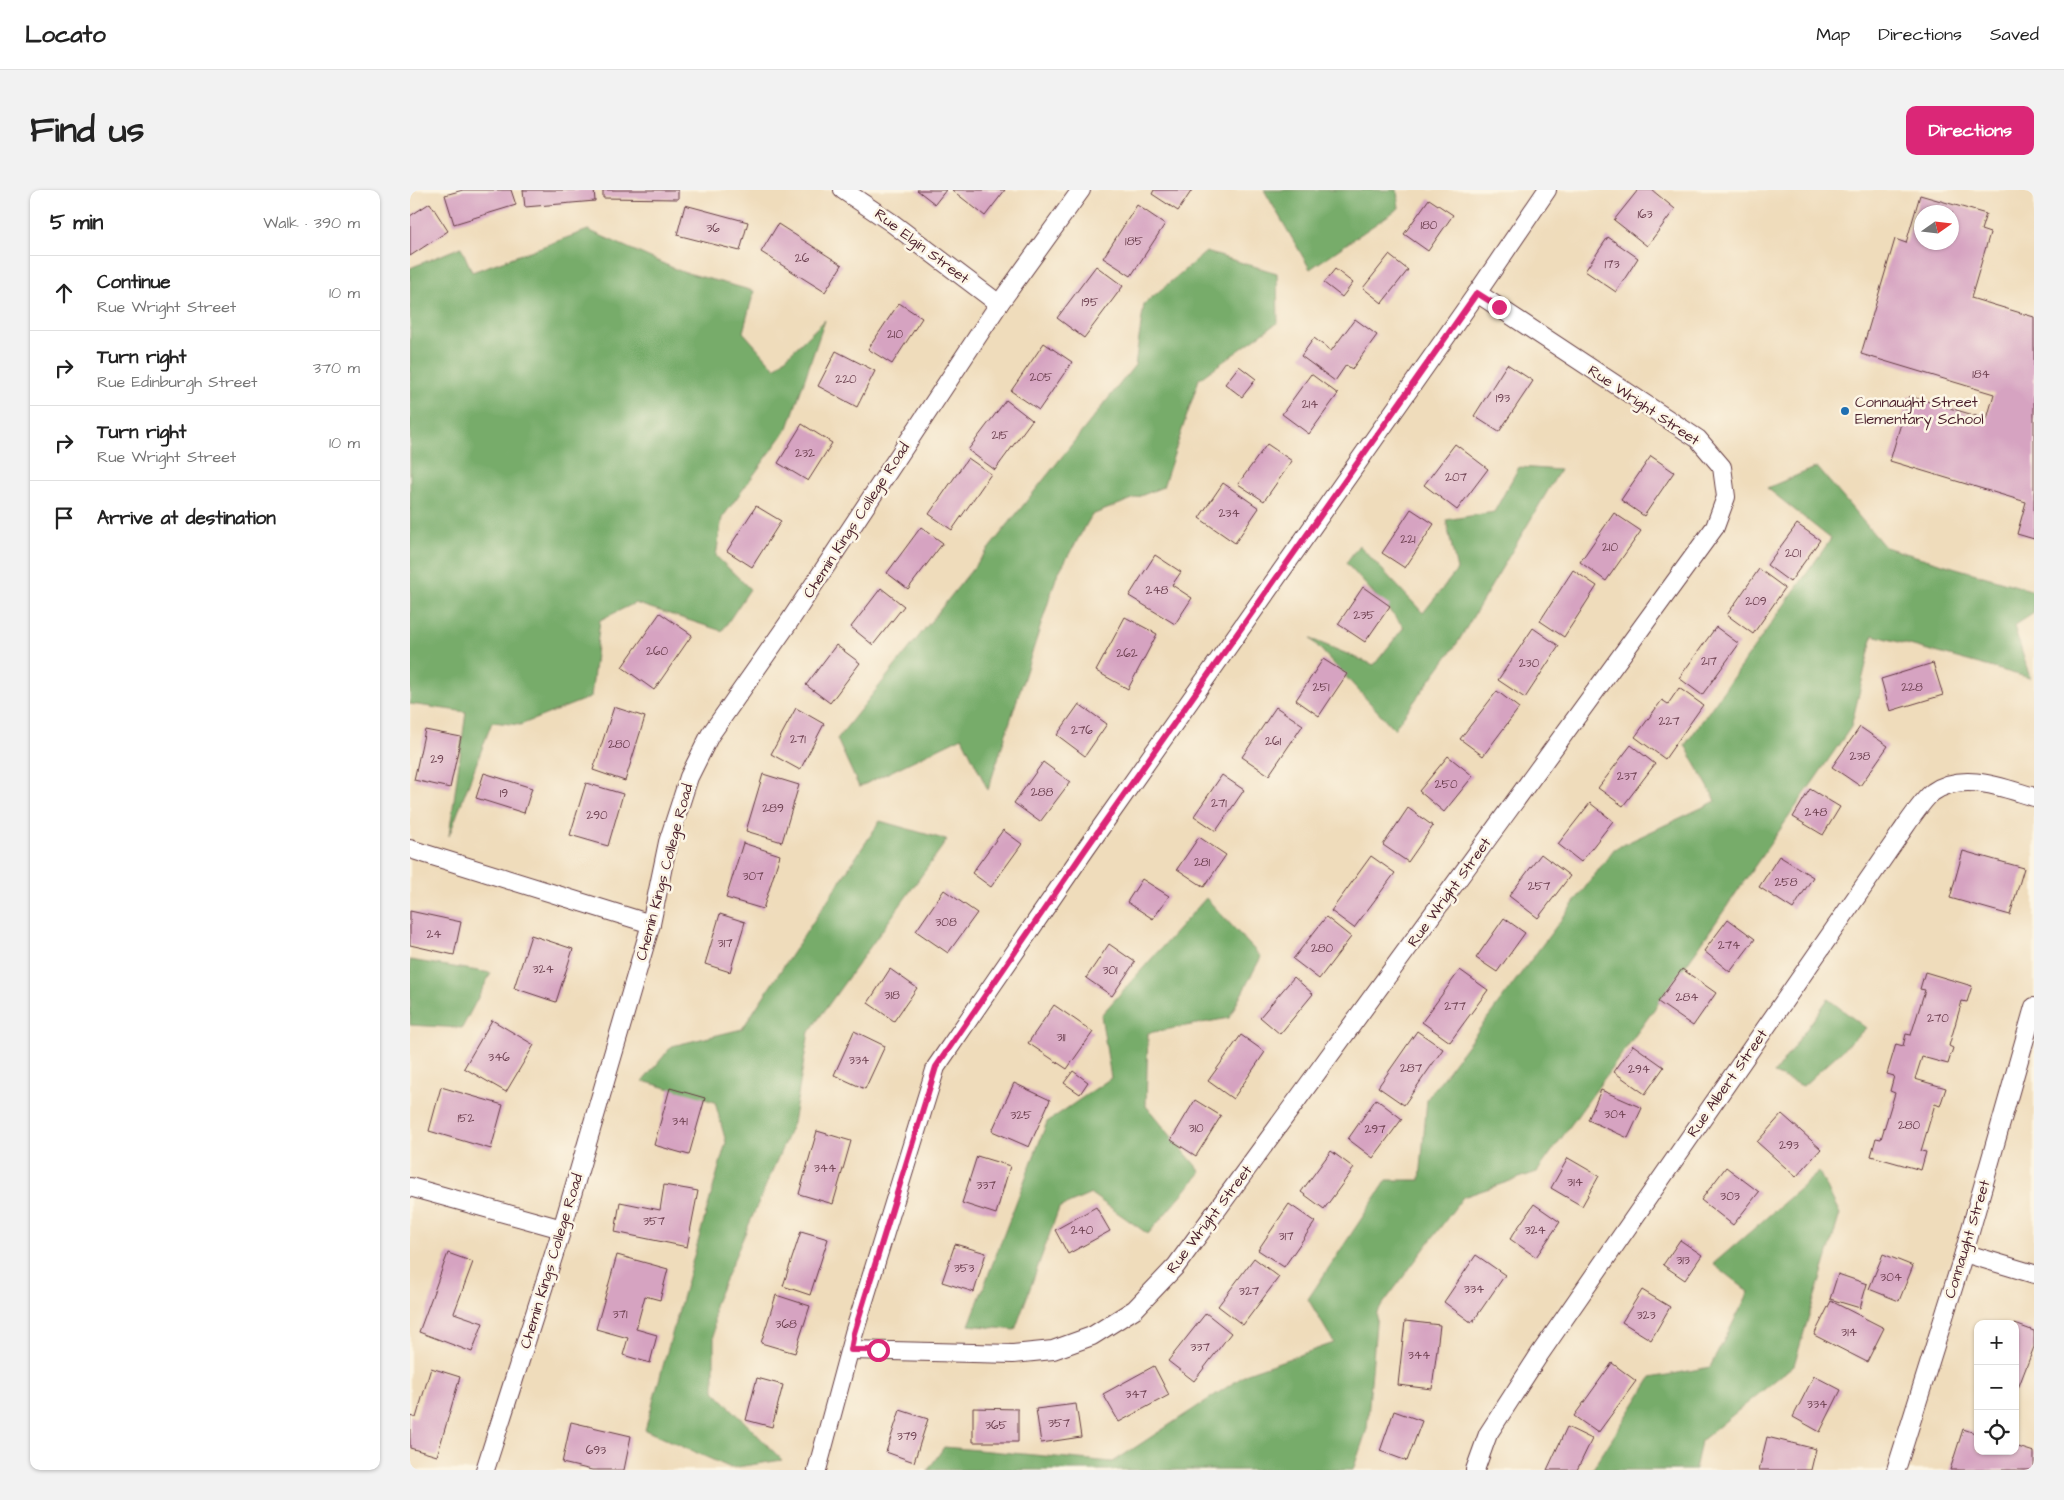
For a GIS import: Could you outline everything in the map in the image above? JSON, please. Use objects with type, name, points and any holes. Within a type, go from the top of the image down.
[{"type":"street","name":"Rue Elgin Street","points":[[843,190],[892,223],[999,304]]},
{"type":"street","name":"Chemin Kings College Road","points":[[485,1470],[562,1229],[651,924],[671,833],[689,777],[710,736],[790,622],[999,304],[1081,190]]},
{"type":"street","points":[[817,1470],[851,1350],[854,1333],[936,1067],[1085,850],[1477,293],[1547,190]]},
{"type":"street","name":"Rue Wright Street","points":[[851,1350],[1014,1354],[1053,1350],[1092,1336],[1134,1309],[1176,1266],[1715,527],[1726,497],[1722,467],[1698,439],[1477,293]]},
{"type":"street","name":"Rue Albert Street","points":[[1475,1470],[1488,1434],[1539,1355],[1900,834],[1932,792],[1958,781],[1993,785],[2034,797]]},
{"type":"street","points":[[410,849],[651,924]]},
{"type":"street","name":"Connaught Street","points":[[1896,1470],[1964,1253],[2034,1007]]},
{"type":"street","points":[[410,1187],[562,1229]]},
{"type":"street","points":[[1964,1253],[2034,1274]]},
{"type":"green space","points":[[1264,190],[1397,190],[1399,208],[1310,269]]},
{"type":"green space","points":[[588,230],[680,271],[754,291],[743,332],[775,368],[825,320],[788,428],[722,518],[716,556],[750,589],[722,631],[635,603],[600,620],[591,697],[520,725],[492,722],[449,836],[466,712],[410,704],[410,268],[461,247],[472,272]]},
{"type":"green space","points":[[1206,252],[1277,273],[1278,322],[1199,379],[1163,487],[1092,515],[1057,575],[988,790],[962,737],[859,787],[837,739],[1135,365],[1144,304]]},
{"type":"green space","points":[[1519,467],[1560,470],[1458,642],[1394,729],[1311,639],[1374,665],[1404,627],[1346,563],[1359,545],[1423,613],[1457,570],[1446,520],[1494,512]]},
{"type":"green space","points":[[1817,467],[1885,547],[2034,591],[2034,613],[2014,626],[2030,678],[1873,635],[1851,727],[1696,951],[1537,1172],[1463,1197],[1377,1312],[1367,1429],[1353,1470],[928,1470],[944,1447],[1113,1462],[1250,1372],[1334,1343],[1308,1299],[1387,1180],[1420,1180],[1427,1099],[1614,849],[1716,801],[1685,745],[1831,539],[1767,488]]},
{"type":"green space","points":[[880,821],[947,840],[809,1032],[793,1123],[714,1305],[714,1391],[782,1460],[731,1468],[645,1430],[726,1142],[715,1102],[643,1081],[672,1046],[742,1029]]},
{"type":"green space","points":[[1206,898],[1261,957],[1229,1018],[1148,1033],[1146,1106],[1201,1172],[1148,1234],[1091,1194],[1059,1208],[1015,1330],[969,1325],[1047,1122],[1111,1078],[1101,1015]]},
{"type":"green space","points":[[410,960],[491,973],[462,1028],[410,1025]]},
{"type":"green space","points":[[1828,999],[1866,1028],[1803,1086],[1774,1074]]},
{"type":"green space","points":[[1819,1172],[1840,1214],[1794,1365],[1701,1441],[1695,1470],[1592,1470],[1651,1378],[1710,1367],[1749,1292],[1713,1264]]},
{"type":"building","points":[[463,190],[511,190],[516,205],[454,224],[445,195]]},
{"type":"building","points":[[523,190],[594,190],[595,201],[525,207]]},
{"type":"building","points":[[603,190],[678,190],[678,199],[603,198]]},
{"type":"building","points":[[917,190],[946,190],[935,204]]},
{"type":"building","points":[[952,190],[1005,190],[985,216]]},
{"type":"building","points":[[1154,190],[1192,190],[1178,211],[1152,194]]},
{"type":"building","points":[[1638,190],[1652,190],[1675,209],[1647,246],[1614,220]]},
{"type":"building","name":"Connaught Street Elementary School","points":[[1920,195],[1955,205],[1917,205]]},
{"type":"building","points":[[1429,199],[1453,215],[1428,251],[1404,234]]},
{"type":"building","points":[[430,203],[448,231],[410,256],[410,216]]},
{"type":"building","points":[[685,205],[748,222],[740,251],[677,235]]},
{"type":"building","points":[[1137,205],[1165,224],[1131,276],[1103,258]]},
{"type":"building","name":"Connaught Street Elementary School","points":[[1959,206],[1986,214],[1981,230],[1990,233],[1971,298],[2034,317],[2034,539],[2017,534],[2026,502],[1890,461],[1909,396],[1987,419],[1994,394],[1861,354],[1895,239],[1906,243],[1914,216],[1914,250],[1959,250]]},
{"type":"building","points":[[778,224],[842,265],[825,292],[761,252]]},
{"type":"building","points":[[1608,237],[1638,258],[1616,292],[1585,271]]},
{"type":"building","points":[[1389,255],[1408,270],[1382,303],[1363,288]]},
{"type":"building","points":[[1096,266],[1123,286],[1084,338],[1057,318]]},
{"type":"building","points":[[1335,269],[1353,283],[1342,297],[1324,283]]},
{"type":"building","points":[[899,303],[922,318],[892,364],[868,349]]},
{"type":"building","points":[[1355,319],[1377,335],[1352,369],[1346,365],[1335,381],[1301,356],[1314,338],[1331,351]]},
{"type":"building","points":[[1044,343],[1072,362],[1039,410],[1011,391]]},
{"type":"building","points":[[836,351],[875,371],[857,407],[818,386]]},
{"type":"building","points":[[1507,364],[1533,381],[1499,432],[1474,416]]},
{"type":"building","points":[[1239,366],[1256,379],[1242,397],[1225,384]]},
{"type":"building","points":[[1311,374],[1338,394],[1309,434],[1282,414]]},
{"type":"building","points":[[1006,400],[1032,420],[995,470],[968,450]]},
{"type":"building","points":[[802,424],[832,443],[808,481],[778,463]]},
{"type":"building","points":[[1267,444],[1292,461],[1264,501],[1238,484]]},
{"type":"building","points":[[1455,444],[1488,469],[1457,510],[1424,485]]},
{"type":"building","points":[[1651,456],[1674,472],[1644,516],[1621,500]]},
{"type":"building","points":[[968,458],[991,474],[952,530],[929,514]]},
{"type":"building","points":[[1223,483],[1259,508],[1235,543],[1199,518]]},
{"type":"building","points":[[756,506],[781,521],[752,567],[727,551]]},
{"type":"building","points":[[1411,509],[1434,524],[1405,568],[1382,553]]},
{"type":"building","points":[[1614,513],[1641,531],[1606,581],[1580,562]]},
{"type":"building","points":[[1797,524],[1820,540],[1790,582],[1767,565]]},
{"type":"building","points":[[921,527],[943,543],[908,589],[887,573]]},
{"type":"building","points":[[1155,555],[1181,572],[1172,585],[1192,598],[1175,624],[1129,596]]},
{"type":"building","points":[[1759,569],[1785,588],[1753,634],[1727,615]]},
{"type":"building","points":[[1573,570],[1597,586],[1564,637],[1540,621]]},
{"type":"building","points":[[1363,587],[1390,606],[1365,642],[1338,624]]},
{"type":"building","points":[[881,588],[904,606],[873,645],[851,627]]},
{"type":"building","points":[[660,613],[692,635],[654,690],[622,667]]},
{"type":"building","points":[[1125,617],[1157,634],[1128,689],[1096,671]]},
{"type":"building","points":[[1716,627],[1739,644],[1702,695],[1679,678]]},
{"type":"building","points":[[1533,628],[1559,646],[1525,698],[1498,680]]},
{"type":"building","points":[[836,645],[860,663],[830,703],[806,685]]},
{"type":"building","points":[[1323,659],[1347,674],[1319,716],[1296,700]]},
{"type":"building","points":[[1933,663],[1943,695],[1890,711],[1881,679]]},
{"type":"building","points":[[1679,688],[1703,705],[1665,759],[1635,737],[1662,700],[1668,704]]},
{"type":"building","points":[[1497,691],[1519,708],[1483,756],[1460,739]]},
{"type":"building","points":[[1079,704],[1107,724],[1085,756],[1057,735]]},
{"type":"building","points":[[614,707],[645,717],[625,781],[593,770]]},
{"type":"building","points":[[1276,707],[1303,725],[1269,775],[1242,757]]},
{"type":"building","points":[[796,708],[824,724],[800,770],[771,754]]},
{"type":"building","points":[[1860,727],[1888,746],[1860,786],[1832,767]]},
{"type":"building","points":[[425,730],[461,737],[450,788],[414,780]]},
{"type":"building","points":[[1631,745],[1655,764],[1623,806],[1598,788]]},
{"type":"building","points":[[1448,756],[1473,776],[1444,812],[1419,791]]},
{"type":"building","points":[[1043,762],[1070,782],[1040,822],[1014,803]]},
{"type":"building","points":[[484,773],[532,788],[524,813],[476,798]]},
{"type":"building","points":[[763,774],[799,785],[782,842],[746,831]]},
{"type":"building","points":[[1222,775],[1244,790],[1216,831],[1194,816]]},
{"type":"building","points":[[586,783],[623,794],[608,846],[570,835]]},
{"type":"building","points":[[1810,789],[1840,807],[1823,835],[1793,817]]},
{"type":"building","points":[[1590,803],[1613,821],[1581,862],[1558,844]]},
{"type":"building","points":[[1408,808],[1433,826],[1408,862],[1383,845]]},
{"type":"building","points":[[1003,830],[1022,844],[991,887],[972,873]]},
{"type":"building","points":[[1199,837],[1226,855],[1204,887],[1177,869]]},
{"type":"building","points":[[743,843],[780,855],[763,909],[726,898]]},
{"type":"building","points":[[1963,851],[2024,868],[2010,915],[1950,898]]},
{"type":"building","points":[[1541,854],[1570,876],[1538,918],[1509,896]]},
{"type":"building","points":[[1371,856],[1395,873],[1354,928],[1331,911]]},
{"type":"building","points":[[1779,856],[1813,877],[1793,909],[1759,887]]},
{"type":"building","points":[[1142,879],[1169,896],[1153,919],[1127,902]]},
{"type":"building","points":[[944,890],[977,913],[948,953],[916,931]]},
{"type":"building","points":[[410,911],[461,922],[454,955],[410,945]]},
{"type":"building","points":[[720,914],[745,922],[730,972],[705,964]]},
{"type":"building","points":[[1326,917],[1351,937],[1319,979],[1293,959]]},
{"type":"building","points":[[1504,918],[1525,933],[1497,972],[1476,958]]},
{"type":"building","points":[[1728,919],[1755,939],[1730,972],[1704,951]]},
{"type":"building","points":[[531,935],[573,949],[556,1002],[514,988]]},
{"type":"building","points":[[1109,944],[1135,962],[1112,996],[1086,978]]},
{"type":"building","points":[[890,969],[917,988],[894,1021],[868,1003]]},
{"type":"building","points":[[1682,969],[1716,993],[1693,1026],[1658,1002]]},
{"type":"building","points":[[1460,970],[1488,990],[1450,1042],[1422,1022]]},
{"type":"building","points":[[1925,972],[1972,986],[1967,1002],[1962,1001],[1949,1046],[1953,1048],[1948,1064],[1922,1057],[1915,1079],[1946,1088],[1940,1106],[1935,1104],[1921,1151],[1926,1152],[1921,1170],[1871,1156],[1876,1138],[1881,1139],[1895,1093],[1890,1091],[1894,1076],[1887,1074],[1896,1044],[1903,1046],[1906,1034],[1911,1035],[1925,990],[1920,989]]},
{"type":"building","points":[[1294,977],[1313,994],[1280,1034],[1260,1017]]},
{"type":"building","points":[[1054,1005],[1093,1032],[1067,1069],[1028,1043]]},
{"type":"building","points":[[492,1020],[534,1045],[506,1092],[464,1068]]},
{"type":"building","points":[[854,1031],[885,1046],[865,1089],[834,1075]]},
{"type":"building","points":[[1417,1031],[1443,1049],[1404,1105],[1378,1087]]},
{"type":"building","points":[[1241,1035],[1265,1052],[1233,1099],[1208,1081]]},
{"type":"building","points":[[1633,1045],[1664,1067],[1645,1094],[1614,1072]]},
{"type":"building","points":[[1073,1071],[1088,1082],[1080,1094],[1064,1083]]},
{"type":"building","points":[[1014,1083],[1050,1100],[1029,1147],[992,1131]]},
{"type":"building","points":[[441,1087],[503,1105],[491,1149],[429,1131]]},
{"type":"building","points":[[670,1088],[705,1098],[689,1155],[654,1145]]},
{"type":"building","points":[[1601,1090],[1642,1108],[1628,1138],[1588,1120]]},
{"type":"building","points":[[1376,1099],[1402,1119],[1373,1158],[1348,1139]]},
{"type":"building","points":[[1195,1100],[1221,1116],[1196,1156],[1171,1140]]},
{"type":"building","points":[[1782,1114],[1821,1149],[1796,1177],[1757,1142]]},
{"type":"building","points":[[817,1131],[851,1141],[833,1204],[799,1194]]},
{"type":"building","points":[[1331,1151],[1354,1168],[1324,1209],[1301,1192]]},
{"type":"building","points":[[977,1156],[1010,1166],[996,1214],[962,1203]]},
{"type":"building","points":[[1568,1158],[1599,1176],[1582,1206],[1551,1188]]},
{"type":"building","points":[[1726,1167],[1759,1192],[1733,1225],[1701,1200]]},
{"type":"building","points":[[664,1185],[698,1191],[687,1247],[615,1232],[620,1202],[660,1210]]},
{"type":"building","points":[[1289,1204],[1315,1222],[1284,1267],[1258,1250]]},
{"type":"building","points":[[1534,1204],[1560,1222],[1536,1257],[1510,1239]]},
{"type":"building","points":[[1096,1207],[1110,1231],[1068,1254],[1055,1230]]},
{"type":"building","points":[[801,1231],[828,1239],[810,1295],[783,1286]]},
{"type":"building","points":[[1680,1240],[1702,1255],[1685,1280],[1663,1265]]},
{"type":"building","points":[[955,1244],[986,1253],[974,1292],[942,1282]]},
{"type":"building","points":[[448,1253],[473,1262],[454,1313],[483,1323],[472,1352],[419,1332]]},
{"type":"building","points":[[1883,1254],[1913,1266],[1899,1301],[1869,1289]]},
{"type":"building","points":[[617,1255],[668,1269],[660,1300],[645,1296],[636,1329],[657,1335],[650,1363],[623,1355],[628,1338],[596,1329]]},
{"type":"building","points":[[1476,1255],[1505,1275],[1472,1323],[1444,1302]]},
{"type":"building","points":[[1254,1258],[1279,1277],[1243,1325],[1218,1306]]},
{"type":"building","points":[[1838,1274],[1867,1284],[1860,1308],[1830,1299]]},
{"type":"building","points":[[1642,1290],[1670,1307],[1651,1340],[1622,1322]]},
{"type":"building","points":[[776,1295],[810,1306],[795,1353],[761,1343]]},
{"type":"building","points":[[1831,1301],[1884,1328],[1867,1362],[1814,1335]]},
{"type":"building","points":[[1206,1313],[1231,1333],[1194,1381],[1168,1361]]},
{"type":"building","points":[[1405,1321],[1440,1325],[1432,1389],[1398,1385]]},
{"type":"building","points":[[2019,1325],[2034,1331],[2034,1347],[2019,1386]]},
{"type":"building","points":[[1612,1363],[1636,1381],[1598,1433],[1574,1416]]},
{"type":"building","points":[[1154,1366],[1169,1395],[1119,1422],[1103,1394]]},
{"type":"building","points":[[431,1368],[460,1377],[437,1456],[410,1448],[410,1416],[416,1418]]},
{"type":"building","points":[[1814,1376],[1841,1390],[1820,1432],[1793,1417]]},
{"type":"building","points":[[757,1378],[783,1385],[772,1427],[746,1420]]},
{"type":"building","points":[[1076,1404],[1081,1437],[1041,1443],[1036,1409]]},
{"type":"building","points":[[973,1408],[1018,1409],[1018,1442],[973,1442]]},
{"type":"building","points":[[900,1410],[928,1419],[914,1462],[886,1452]]},
{"type":"building","points":[[1394,1411],[1422,1421],[1407,1461],[1380,1451]]},
{"type":"building","points":[[571,1422],[631,1436],[624,1470],[592,1470],[562,1463]]},
{"type":"building","points":[[1567,1427],[1592,1439],[1577,1470],[1547,1470]]},
{"type":"building","points":[[1963,1429],[1974,1433],[1974,1455],[2019,1455],[2019,1447],[2034,1452],[2034,1470],[1950,1470]]},
{"type":"building","points":[[1767,1437],[1816,1449],[1811,1470],[1759,1470]]},
{"type":"place","name":"Connaught Street Elementary School","points":[[1845,411]]},
{"type":"route","points":[[878,1350],[851,1350],[854,1333],[936,1067],[1085,850],[1477,293],[1499,307]]}]
